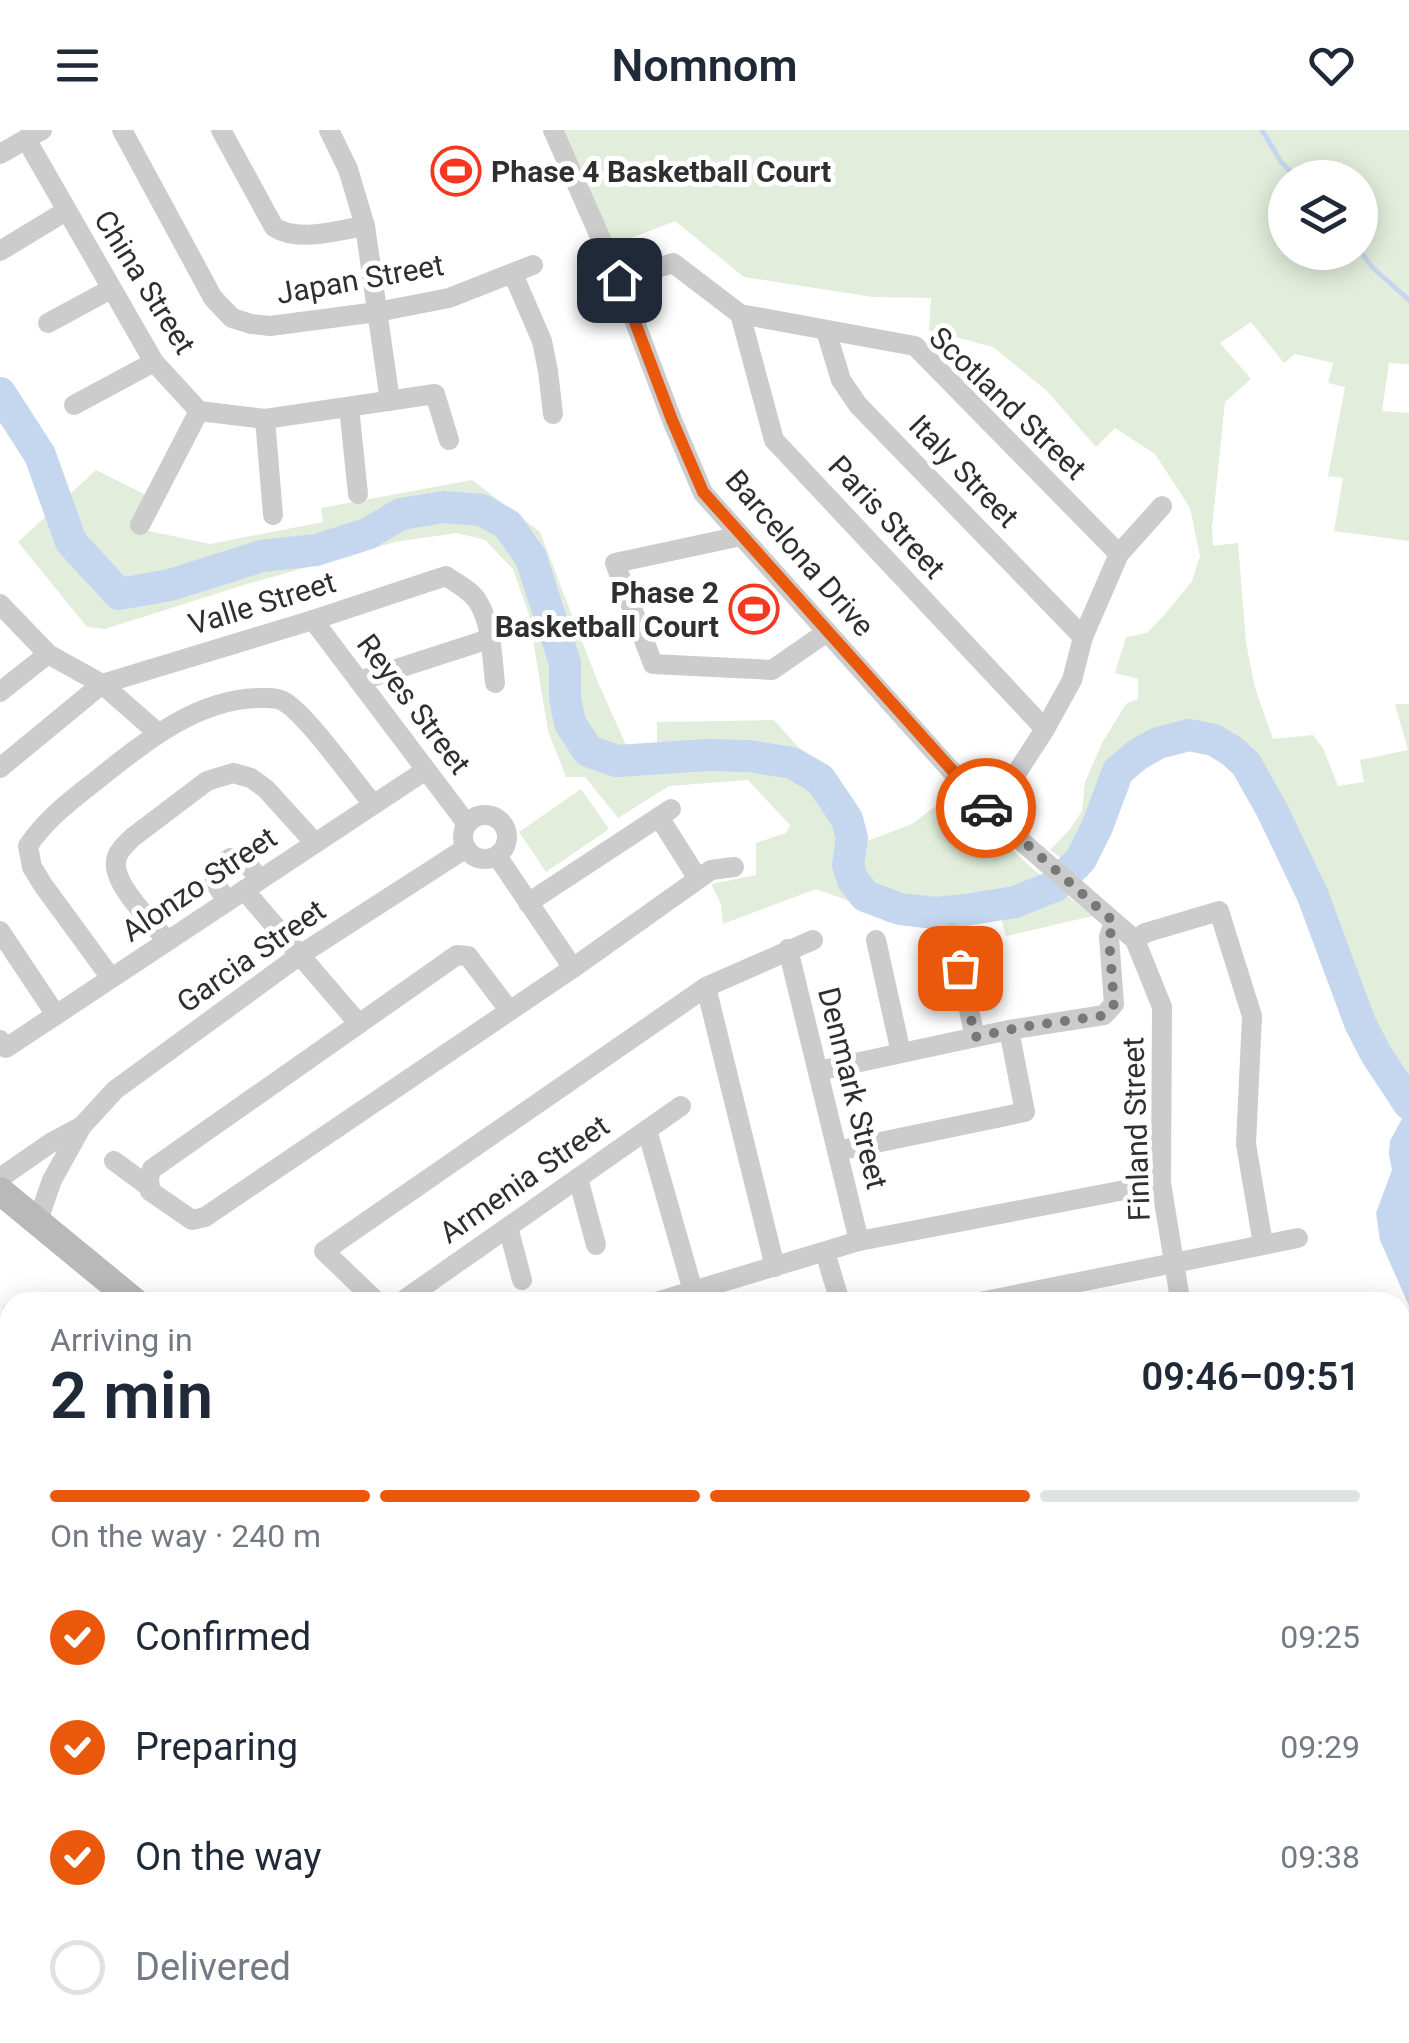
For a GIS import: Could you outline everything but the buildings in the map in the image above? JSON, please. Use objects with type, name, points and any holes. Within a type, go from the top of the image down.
[{"type":"main road","points":[[0,1191],[123,1292]]},
{"type":"street","name":"Japan Street","points":[[122,130],[213,298],[232,318],[250,324],[270,326],[449,298],[533,266]]},
{"type":"street","points":[[221,130],[274,227],[286,235],[365,226]]},
{"type":"street","points":[[330,130],[348,170],[365,226],[390,401]]},
{"type":"street","name":"Barcelona Drive","points":[[553,130],[619,280],[703,492],[990,814],[1134,940]]},
{"type":"street","points":[[0,154],[34,135]]},
{"type":"street","name":"China Street","points":[[34,135],[66,212],[154,362],[199,411]]},
{"type":"street","points":[[0,251],[66,212]]},
{"type":"street","name":"Scotland Street","points":[[619,280],[673,262],[740,314],[914,346],[1119,554]]},
{"type":"street","points":[[513,274],[542,342],[553,414]]},
{"type":"street","points":[[48,323],[111,289]]},
{"type":"street","name":"Paris Street","points":[[740,314],[774,440],[1045,729]]},
{"type":"street","name":"Italy Street","points":[[826,331],[840,380],[858,405],[1083,636]]},
{"type":"street","points":[[74,406],[154,362]]},
{"type":"street","points":[[140,526],[199,411],[265,418],[436,394],[449,440]]},
{"type":"street","points":[[349,407],[358,494]]},
{"type":"street","points":[[265,418],[273,514]]},
{"type":"street","points":[[990,814],[1072,680],[1083,636],[1119,554],[1162,506]]},
{"type":"street","points":[[742,536],[615,564],[653,664],[772,670],[827,632]]},
{"type":"street","name":"Valle Street","points":[[102,684],[446,576],[479,603],[495,683]]},
{"type":"street","points":[[0,604],[48,654],[102,684],[158,733]]},
{"type":"street","name":"Reyes Street","points":[[313,620],[467,824]]},
{"type":"street","points":[[358,681],[489,638]]},
{"type":"street","points":[[0,692],[48,654]]},
{"type":"street","points":[[0,768],[102,684]]},
{"type":"street","points":[[111,978],[43,885],[32,867],[28,846],[56,813],[158,733],[219,705],[253,698],[280,698],[297,711],[372,804]]},
{"type":"street","name":"Alonzo Street","points":[[3,1044],[56,1015],[426,770]]},
{"type":"street","points":[[168,941],[124,887],[115,859],[133,837],[207,782],[232,773],[251,778],[266,788],[315,842]]},
{"type":"street","points":[[528,903],[665,813],[698,879]]},
{"type":"street","points":[[482,815],[504,825],[507,842],[497,856],[484,859],[466,848],[463,836],[467,824],[482,815]]},
{"type":"street","name":"Garcia Street","points":[[36,1222],[52,1180],[82,1126],[115,1090],[300,955],[466,848]]},
{"type":"street","points":[[497,856],[573,968]]},
{"type":"street","points":[[114,1161],[189,1218],[206,1217],[711,870],[734,867]]},
{"type":"street","points":[[244,890],[359,1024]]},
{"type":"street","points":[[1134,940],[1219,911],[1252,1016],[1246,1144],[1262,1244]]},
{"type":"street","points":[[818,1071],[1009,1030],[1104,1015],[1114,1004],[1109,938],[1114,922]]},
{"type":"street","points":[[0,931],[56,1015]]},
{"type":"street","points":[[952,933],[975,1037]]},
{"type":"street","points":[[367,1292],[324,1251],[706,986],[812,940]]},
{"type":"street","points":[[876,940],[901,1052]]},
{"type":"street","name":"Finland Street","points":[[1134,940],[1162,1007],[1161,1183],[1178,1292]]},
{"type":"street","name":"Denmark Street","points":[[788,949],[860,1242]]},
{"type":"street","points":[[148,1186],[152,1170],[460,954],[468,956],[509,1010]]},
{"type":"street","points":[[1112,981],[1147,970]]},
{"type":"street","points":[[706,986],[775,1267]]},
{"type":"street","points":[[837,1151],[1025,1112],[1009,1030]]},
{"type":"street","name":"Armenia Street","points":[[415,1292],[681,1106]]},
{"type":"street","name":"Garcia Street","points":[[0,1178],[82,1126]]},
{"type":"street","points":[[646,1130],[693,1291]]},
{"type":"street","points":[[26,1160],[52,1180]]},
{"type":"street","points":[[578,1178],[596,1245]]},
{"type":"street","points":[[690,1292],[860,1242],[1161,1183]]},
{"type":"street","points":[[508,1227],[522,1280]]},
{"type":"street","points":[[1028,1292],[1298,1238]]},
{"type":"street","points":[[825,1252],[837,1292]]},
{"type":"green space","points":[[561,130],[1409,130],[1409,364],[1389,363],[1382,411],[1409,413],[1409,541],[1334,531],[1343,478],[1328,476],[1345,387],[1328,383],[1333,363],[1295,354],[1284,363],[1251,322],[1220,343],[1251,379],[1225,402],[1212,528],[1213,546],[1238,543],[1246,642],[1255,688],[1273,739],[1313,735],[1323,748],[1338,786],[1364,782],[1360,760],[1408,750],[1395,704],[1409,704],[1409,1092],[1396,1102],[1364,1049],[1279,843],[1251,784],[1235,763],[1190,746],[1163,750],[1138,764],[1119,789],[1087,878],[1050,850],[1082,811],[1085,782],[1102,743],[1126,704],[1138,699],[1138,679],[1115,673],[1126,637],[1147,633],[1165,614],[1192,581],[1200,556],[1190,508],[1155,454],[1115,428],[1096,447],[1047,391],[993,347],[929,330],[931,298],[873,297],[744,277],[675,221],[611,246]]},
{"type":"green space","points":[[96,470],[146,495],[135,528],[210,544],[323,522],[321,508],[472,480],[540,532],[626,745],[657,743],[657,722],[774,720],[827,779],[853,815],[862,843],[912,824],[958,789],[994,832],[1034,870],[1093,916],[1006,936],[1001,918],[887,922],[816,889],[723,924],[721,904],[711,884],[756,875],[756,843],[786,833],[790,825],[748,780],[669,786],[618,818],[585,777],[566,777],[548,731],[529,615],[513,569],[485,540],[457,533],[395,542],[105,629],[87,627],[18,542]]},
{"type":"green space","points":[[581,789],[609,829],[546,872],[519,832]]},
{"type":"water","points":[[1409,1114],[1409,1292],[1403,1292],[1380,1240],[1376,1213],[1392,1170],[1390,1141],[1403,1117]]},
{"type":"waterway","points":[[1262,130],[1280,160]]},
{"type":"waterway","points":[[1375,270],[1409,300]]},
{"type":"waterway","points":[[0,393],[40,455],[71,542],[119,594],[170,585],[262,556],[316,550],[367,534],[401,514],[444,507],[482,510],[508,525],[531,558],[565,663],[570,723],[588,751],[617,761],[707,755],[792,763],[820,779],[847,819],[852,838],[848,865],[853,880],[865,896],[900,909],[936,913],[965,910],[1015,902],[1055,886],[1081,859],[1118,771],[1158,743],[1189,735],[1214,740],[1246,764],[1272,810],[1313,896],[1360,1023],[1409,1104]]},
{"type":"way so far","points":[[960,968],[975,1037],[1101,1016],[1114,1004],[1109,938],[1114,922],[986,808]]},
{"type":"place","name":"Phase 4 Basketball Court","points":[[456,171]]},
{"type":"place","name":"Phase 2 Basketball Court","points":[[754,609]]},
{"type":"route","points":[[619,280],[703,492],[986,808]]}]
